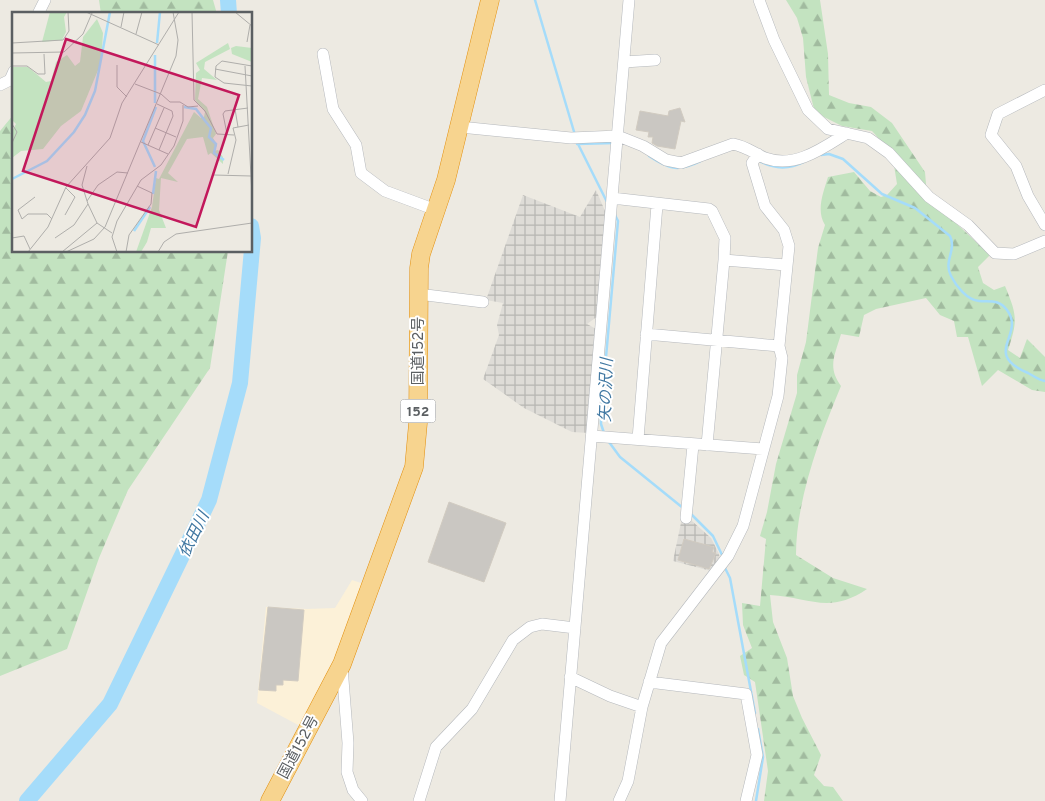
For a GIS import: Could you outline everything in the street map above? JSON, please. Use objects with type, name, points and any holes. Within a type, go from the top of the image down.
[{"type":"highway","name":"国道152号","points":[[270,801],[342,664],[378,572],[414,467],[418,423],[418,294],[421,254],[460,127],[490,0]]},
{"type":"street","points":[[39,12],[45,0]]},
{"type":"street","points":[[560,801],[575,628],[601,437],[611,215],[629,0]]},
{"type":"street","points":[[759,0],[774,40],[808,110],[828,129],[868,138],[889,153],[930,197],[968,225],[994,253],[1014,254],[1045,240]]},
{"type":"street","points":[[323,54],[333,109],[356,145],[361,174],[385,191],[436,210]]},
{"type":"street","points":[[624,62],[655,60]]},
{"type":"street","points":[[0,85],[10,80],[12,76]]},
{"type":"street","points":[[1045,90],[998,114],[991,135],[1016,166],[1028,196],[1045,226]]},
{"type":"street","points":[[460,127],[617,141],[627,138],[666,160],[674,162],[687,162],[726,145],[734,144],[756,157],[782,161],[798,159],[847,133]]},
{"type":"street","points":[[619,801],[628,781],[642,707],[661,643],[728,556],[743,526],[778,396],[782,375],[782,358],[779,346],[788,246],[784,230],[765,206],[752,163],[756,157]]},
{"type":"street","points":[[612,201],[712,211],[725,238],[707,445]]},
{"type":"street","points":[[638,439],[657,204]]},
{"type":"street","points":[[724,260],[786,266]]},
{"type":"street","points":[[418,294],[483,302]]},
{"type":"street","points":[[646,334],[779,346]]},
{"type":"street","points":[[601,437],[763,449]]},
{"type":"street","points":[[686,514],[693,445]]},
{"type":"street","points":[[419,801],[436,747],[472,709],[513,640],[530,628],[542,624],[575,628]]},
{"type":"street","points":[[342,664],[348,742],[347,772],[353,790],[362,801]]},
{"type":"street","points":[[570,677],[610,696],[642,707]]},
{"type":"street","points":[[649,682],[746,694],[757,755],[746,801]]},
{"type":"shaded area","points":[[596,190],[605,211],[598,316],[587,324],[598,330],[589,433],[572,432],[524,408],[483,379],[499,335],[497,325],[503,303],[486,300],[523,195],[580,217]]},
{"type":"shaded area","points":[[683,513],[711,538],[719,554],[720,561],[711,571],[673,561]]},
{"type":"shaded area","points":[[352,580],[367,585],[341,651],[300,726],[257,703],[266,607],[335,608]]},
{"type":"green space","points":[[99,0],[213,0],[216,12],[101,12]]},
{"type":"green space","points":[[786,0],[820,0],[828,54],[829,95],[849,103],[871,107],[892,123],[925,172],[927,196],[990,255],[978,267],[983,283],[994,290],[1005,286],[1012,304],[1015,324],[1008,350],[1020,358],[1027,339],[1045,357],[1045,392],[1032,390],[998,370],[982,386],[968,337],[957,337],[954,321],[940,315],[926,298],[876,309],[864,315],[859,337],[841,334],[833,367],[841,386],[825,426],[805,491],[800,512],[796,555],[833,578],[867,589],[854,597],[830,603],[770,595],[773,622],[787,658],[793,696],[821,755],[814,775],[824,786],[833,787],[843,801],[764,801],[768,771],[755,682],[744,675],[740,656],[752,648],[743,625],[742,603],[760,606],[766,539],[760,536],[767,512],[776,464],[797,393],[797,375],[806,342],[818,248],[825,225],[822,220],[821,208],[822,196],[828,177],[854,172],[870,191],[881,197],[887,195],[897,184],[892,153],[872,131],[842,126],[824,117],[814,109],[806,77],[803,38],[797,18]]},
{"type":"green space","points":[[12,116],[12,252],[228,252],[210,368],[128,490],[99,558],[67,649],[0,676],[0,131]]},
{"type":"building","points":[[680,108],[685,122],[681,121],[675,149],[657,146],[652,143],[653,137],[648,137],[649,132],[636,130],[640,111],[668,116],[669,111]]},
{"type":"building","points":[[449,502],[506,523],[484,582],[428,562]]},
{"type":"building","points":[[684,539],[714,547],[712,552],[716,553],[709,569],[678,560]]},
{"type":"building","points":[[268,607],[304,610],[298,681],[283,680],[283,685],[276,685],[276,691],[259,690]]},
{"type":"waterway","name":"依田川","points":[[228,0],[229,12]]},
{"type":"waterway","name":"矢の沢川","points":[[535,0],[575,135]]},
{"type":"waterway","name":"矢の沢川","points":[[577,142],[607,202]]},
{"type":"waterway","points":[[577,144],[614,143]]},
{"type":"waterway","points":[[821,155],[829,154],[843,159],[882,194],[915,208],[950,236],[952,246],[948,265],[951,276],[956,284],[970,298],[979,301],[991,301],[1004,306],[1011,319],[1012,328],[1007,343],[1006,351],[1008,358],[1014,366],[1045,381]]},
{"type":"waterway","points":[[649,156],[669,167],[675,168],[687,167],[701,161]]},
{"type":"waterway","points":[[761,162],[782,167],[804,162]]},
{"type":"waterway","name":"矢の沢川","points":[[604,433],[601,424],[601,414],[618,221],[615,215]]},
{"type":"waterway","name":"依田川","points":[[252,232],[252,249]]},
{"type":"waterway","name":"依田川","points":[[27,801],[110,704],[209,500],[240,383],[252,252]]},
{"type":"waterway","name":"矢の沢川","points":[[609,442],[620,457],[683,508]]},
{"type":"waterway","name":"矢の沢川","points":[[691,514],[713,536],[723,557]]},
{"type":"waterway","name":"矢の沢川","points":[[725,568],[730,578],[755,713]]},
{"type":"waterway","name":"矢の沢川","points":[[756,801],[763,757],[758,729]]}]
